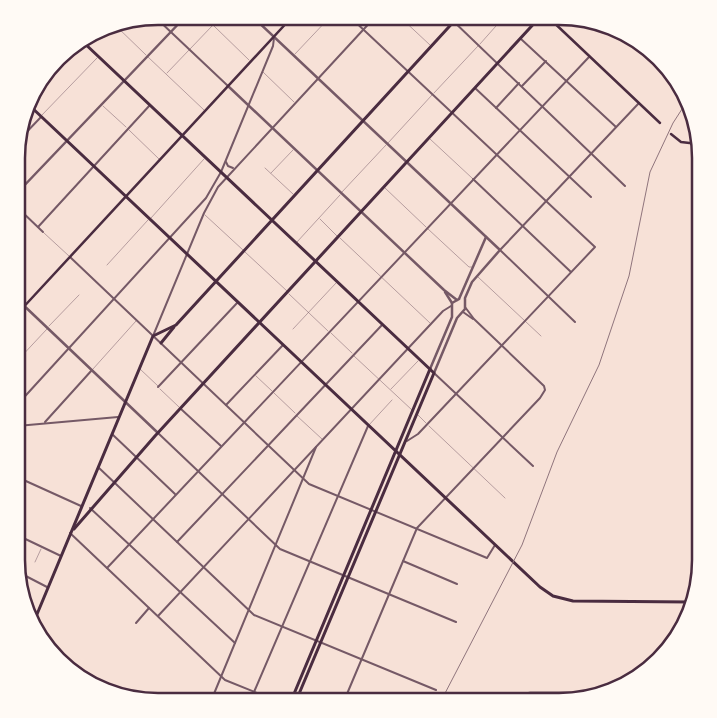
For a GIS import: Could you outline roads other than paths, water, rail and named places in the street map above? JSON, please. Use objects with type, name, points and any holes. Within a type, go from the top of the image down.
[{"type":"main road","points":[[25,305],[285,25]]},
{"type":"main road","points":[[161,343],[243,250],[451,25]]},
{"type":"main road","points":[[70,533],[136,457],[533,25]]},
{"type":"main road","points":[[556,25],[660,123]]},
{"type":"main road","points":[[87,46],[434,373],[399,456],[373,511]]},
{"type":"main road","points":[[34,110],[399,456],[532,580],[553,596],[567,600],[685,602]]},
{"type":"main road","points":[[670,134],[681,142],[691,143]]},
{"type":"main road","points":[[37,616],[80,506],[153,336],[176,325]]},
{"type":"main road","points":[[295,693],[346,576],[430,370]]},
{"type":"main road","points":[[299,693],[318,642]]},
{"type":"street","points":[[164,25],[444,290],[465,306],[474,319],[544,386],[545,390],[540,398],[417,528],[348,693]]},
{"type":"street","points":[[25,185],[178,25]]},
{"type":"street","points":[[261,25],[575,322]]},
{"type":"street","points":[[359,25],[595,247],[418,434],[405,442]]},
{"type":"street","points":[[153,336],[214,193],[271,127],[368,25]]},
{"type":"street","points":[[457,25],[592,152],[625,186]]},
{"type":"street","points":[[25,398],[201,205],[221,172],[273,46],[274,37]]},
{"type":"street","points":[[521,38],[616,127]]},
{"type":"street","points":[[107,568],[589,57]]},
{"type":"street","points":[[522,86],[546,62]]},
{"type":"street","points":[[496,108],[519,83]]},
{"type":"street","points":[[475,88],[591,197]]},
{"type":"street","points":[[533,466],[434,373],[457,318],[465,306],[472,282],[639,103]]},
{"type":"street","points":[[38,227],[150,105]]},
{"type":"street","points":[[29,129],[41,117]]},
{"type":"street","points":[[226,160],[228,166],[235,168]]},
{"type":"street","points":[[473,179],[572,272]]},
{"type":"street","points":[[25,215],[43,232]]},
{"type":"street","points":[[158,616],[350,409],[445,309],[458,300],[486,237]]},
{"type":"street","points":[[70,257],[309,484],[487,558],[496,546]]},
{"type":"street","points":[[430,370],[453,311],[444,290]]},
{"type":"street","points":[[158,387],[238,302]]},
{"type":"street","points":[[25,307],[276,545],[309,561],[456,622]]},
{"type":"street","points":[[453,311],[462,312],[474,319]]},
{"type":"street","points":[[177,542],[382,325]]},
{"type":"street","points":[[226,405],[283,345]]},
{"type":"street","points":[[44,423],[92,370]]},
{"type":"street","points":[[181,409],[221,446]]},
{"type":"street","points":[[25,425],[118,417]]},
{"type":"street","points":[[70,533],[221,676],[254,692],[368,426]]},
{"type":"street","points":[[112,434],[175,495]]},
{"type":"street","points":[[214,693],[317,444]]},
{"type":"street","points":[[98,467],[254,615],[436,690]]},
{"type":"street","points":[[25,481],[80,506]]},
{"type":"street","points":[[90,508],[235,643]]},
{"type":"street","points":[[25,539],[61,556]]},
{"type":"street","points":[[403,561],[457,584]]},
{"type":"street","points":[[26,576],[49,588]]},
{"type":"street","points":[[136,623],[149,608]]},
{"type":"lane","points":[[166,74],[213,25],[251,61]]},
{"type":"lane","points":[[293,55],[322,25]]},
{"type":"lane","points":[[409,25],[431,46]]},
{"type":"lane","points":[[296,243],[497,25]]},
{"type":"lane","points":[[121,31],[205,111]]},
{"type":"lane","points":[[41,117],[98,56]]},
{"type":"lane","points":[[262,72],[294,102]]},
{"type":"lane","points":[[102,105],[160,160]]},
{"type":"lane","points":[[429,138],[473,179]]},
{"type":"lane","points":[[271,174],[294,149]]},
{"type":"lane","points":[[107,264],[205,158]]},
{"type":"lane","points":[[265,168],[294,195]]},
{"type":"lane","points":[[384,187],[469,267],[474,267]]},
{"type":"lane","points":[[204,214],[413,411]]},
{"type":"lane","points":[[318,218],[431,324]]},
{"type":"lane","points":[[43,232],[70,257]]},
{"type":"lane","points":[[477,276],[541,336]]},
{"type":"lane","points":[[293,329],[337,282]]},
{"type":"lane","points":[[25,353],[79,295]]},
{"type":"lane","points":[[92,370],[137,321]]},
{"type":"lane","points":[[390,390],[419,360]]},
{"type":"lane","points":[[139,368],[181,409]]},
{"type":"lane","points":[[254,375],[322,439]]},
{"type":"lane","points":[[368,426],[392,400]]},
{"type":"lane","points":[[416,414],[505,498]]},
{"type":"lane","points":[[35,562],[42,547]]},
{"type":"railway","points":[[445,693],[522,545],[557,452],[599,365],[629,276],[650,172],[673,123],[682,108]]},
{"type":"railway","points":[[526,693],[573,692]]}]
